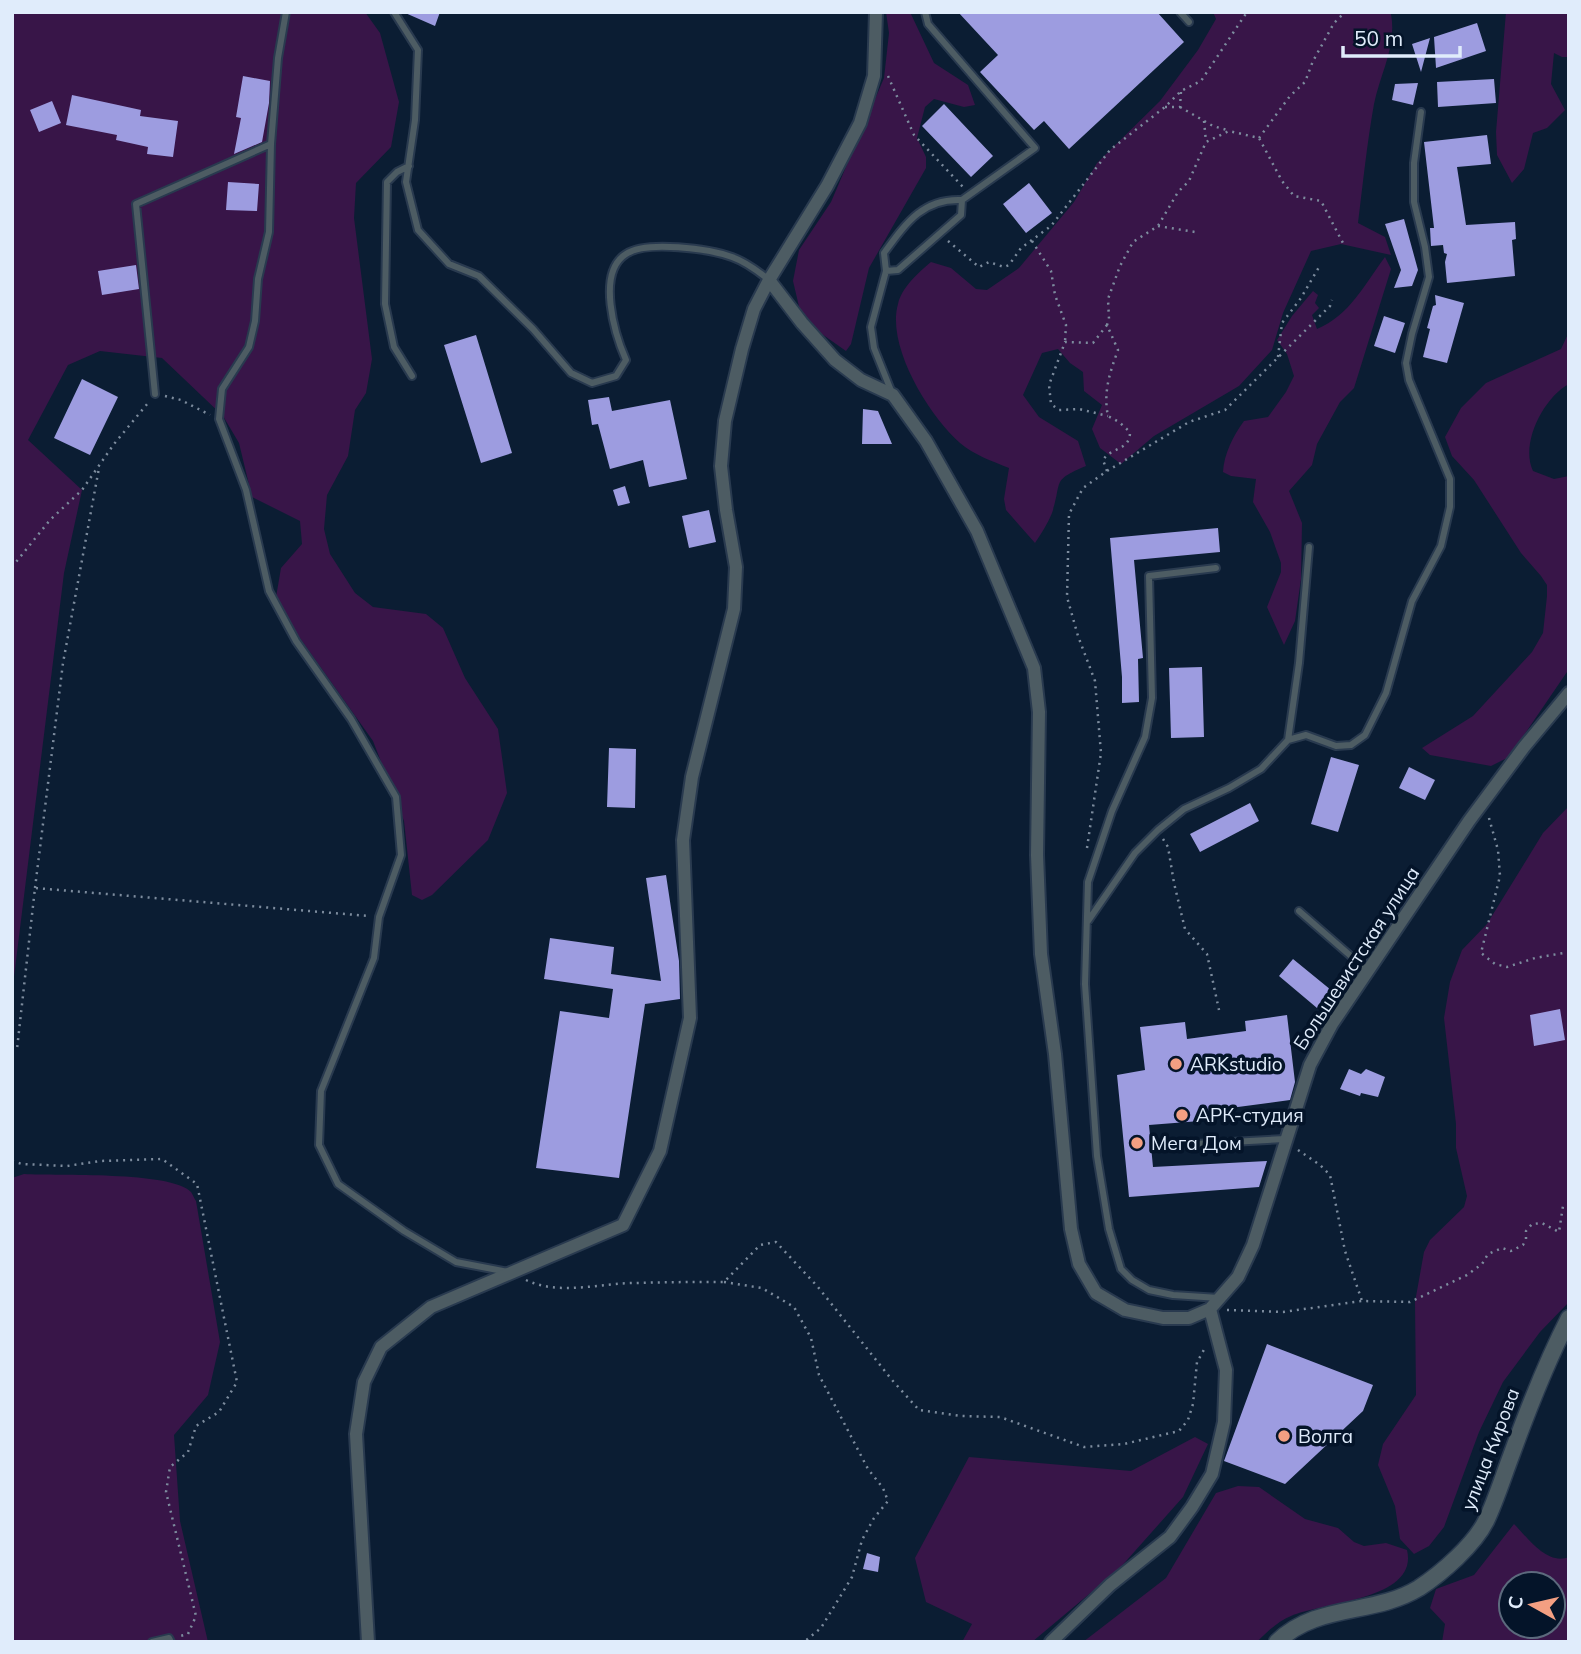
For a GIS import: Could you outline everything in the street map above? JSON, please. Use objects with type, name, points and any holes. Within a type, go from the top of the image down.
[{"type":"street","points":[[368,1642],[356,1434],[364,1382],[380,1347],[431,1307],[623,1224],[660,1151],[690,1018],[683,840],[692,777],[734,609],[736,567],[721,466],[725,421],[754,309],[827,186],[860,123],[874,76],[876,12]]},
{"type":"street","points":[[769,280],[835,360],[861,380],[893,395],[926,441],[977,531],[1034,668],[1039,712],[1037,855],[1041,954],[1055,1054],[1071,1228],[1079,1264],[1097,1293],[1125,1310],[1163,1318],[1189,1318],[1210,1309],[1226,1370],[1224,1422],[1212,1474],[1192,1507],[1170,1537],[1110,1585],[1051,1642]]},
{"type":"street","name":"Большевистская улица","points":[[1210,1309],[1238,1277],[1253,1245],[1310,1065],[1332,1024],[1484,801],[1569,693]]},
{"type":"street","name":"улица Кирова","points":[[1277,1642],[1286,1633],[1320,1616],[1378,1606],[1419,1588],[1463,1553],[1486,1523],[1535,1394],[1569,1319]]},
{"type":"lane","points":[[286,12],[278,58],[271,145],[269,232],[258,279],[255,321],[249,347],[222,389],[219,419],[246,490],[269,591],[296,641],[351,719],[396,797],[401,855],[379,917],[374,958],[321,1091],[319,1145],[338,1184],[404,1231],[456,1262],[511,1273]]},
{"type":"lane","points":[[394,12],[418,50],[415,120],[407,182],[418,230],[449,264],[479,276],[533,329],[570,373],[592,383],[615,376],[626,360],[616,337],[609,282],[625,254],[651,247],[685,247],[731,257],[769,280]]},
{"type":"lane","points":[[893,395],[874,348],[871,327],[886,271],[884,253],[901,230],[927,205],[947,199],[962,200],[1035,148],[928,24],[925,12]]},
{"type":"lane","points":[[1180,12],[1189,22]]},
{"type":"lane","points":[[1087,922],[1135,853],[1184,809],[1261,769],[1288,740],[1306,735],[1336,746],[1351,745],[1365,735],[1386,693],[1412,601],[1441,546],[1450,507],[1450,479],[1409,380],[1406,363],[1429,277],[1414,202],[1414,163],[1421,112]]},
{"type":"lane","points":[[155,394],[136,204],[271,145]]},
{"type":"lane","points":[[409,166],[397,172],[387,182],[384,304],[394,347],[412,376]]},
{"type":"lane","points":[[886,271],[898,270],[961,215],[962,200]]},
{"type":"lane","points":[[1288,740],[1309,547]]},
{"type":"lane","points":[[1216,568],[1149,576],[1152,698],[1144,737],[1112,811],[1088,883],[1085,984],[1097,1156],[1109,1228],[1121,1269],[1132,1280],[1149,1290],[1173,1295],[1221,1298]]},
{"type":"lane","points":[[1298,911],[1368,971]]},
{"type":"lane","points":[[1177,1145],[1285,1139]]},
{"type":"lane","points":[[152,1642],[170,1640]]},
{"type":"path","points":[[940,234],[979,267],[989,262],[1004,267],[1009,265],[1021,248],[1051,226],[1110,150],[1181,91],[1200,81],[1247,12]]},
{"type":"path","points":[[1259,138],[1290,96],[1305,82],[1334,23],[1345,12]]},
{"type":"path","points":[[874,76],[889,76],[914,135],[970,194]]},
{"type":"path","points":[[1180,107],[1181,91]]},
{"type":"path","points":[[1165,107],[1180,107],[1229,131],[1259,138],[1282,181],[1294,196],[1321,201],[1345,245]]},
{"type":"path","points":[[1065,342],[1094,343],[1107,325],[1108,299],[1119,266],[1133,242],[1158,226],[1178,192],[1189,181],[1206,142],[1204,121]]},
{"type":"path","points":[[1206,142],[1229,131]]},
{"type":"path","points":[[1158,226],[1195,232]]},
{"type":"path","points":[[1031,240],[1051,271],[1055,295],[1066,325],[1065,342],[1049,385],[1051,404],[1059,410],[1079,409],[1108,416],[1130,432],[1130,440],[1125,446],[1107,454],[1103,460],[1107,471]]},
{"type":"path","points":[[1278,357],[1282,323],[1319,267]]},
{"type":"path","points":[[1086,852],[1101,753],[1095,681],[1077,636],[1067,597],[1069,514],[1083,488],[1107,471],[1188,422],[1225,410],[1330,306],[1332,300]]},
{"type":"path","points":[[1107,325],[1118,350],[1106,387],[1108,416]]},
{"type":"path","points":[[12,567],[50,520],[82,490],[114,444],[155,394],[181,400],[219,419]]},
{"type":"path","points":[[12,1049],[17,1049],[63,663],[99,468]]},
{"type":"path","points":[[1484,801],[1498,850],[1500,876],[1481,953],[1495,964],[1507,967],[1535,958],[1569,952]]},
{"type":"path","points":[[1158,830],[1168,847],[1185,929],[1206,954],[1219,1010]]},
{"type":"path","points":[[35,888],[379,917]]},
{"type":"path","points":[[1285,1139],[1330,1175],[1345,1251],[1362,1301]]},
{"type":"path","points":[[12,1161],[67,1166],[100,1161],[162,1159],[197,1184],[237,1382],[219,1412],[196,1426],[188,1452],[170,1467],[166,1492],[196,1616],[188,1634],[170,1640]]},
{"type":"path","points":[[1210,1309],[1283,1312],[1362,1301],[1410,1302],[1467,1275],[1482,1264],[1488,1254],[1502,1248],[1511,1251],[1523,1244],[1526,1231],[1532,1224],[1542,1223],[1559,1232],[1563,1206],[1569,1205]]},
{"type":"path","points":[[724,1282],[760,1245],[776,1242],[818,1287],[919,1410],[961,1416],[1000,1417],[1084,1447],[1124,1444],[1179,1431],[1188,1420],[1193,1404],[1197,1362],[1216,1330]]},
{"type":"path","points":[[511,1273],[536,1285],[574,1287],[724,1282],[762,1288],[794,1307],[811,1338],[819,1375],[888,1501],[874,1518],[862,1540],[852,1577],[821,1628],[804,1642]]},
{"type":"shaded area","points":[[12,12],[365,12],[380,33],[399,102],[391,147],[356,183],[354,218],[372,359],[366,393],[355,410],[348,456],[327,495],[324,529],[330,554],[355,593],[373,607],[426,614],[443,628],[465,678],[498,729],[507,793],[488,840],[432,895],[422,900],[412,895],[404,821],[373,741],[275,603],[281,568],[302,544],[300,521],[252,497],[239,443],[223,416],[162,358],[100,351],[68,365],[28,440],[82,490],[64,573],[12,993]]},
{"type":"shaded area","points":[[886,12],[910,12],[934,63],[968,85],[975,105],[964,107],[934,99],[925,107],[917,138],[926,157],[926,168],[869,268],[851,344],[846,351],[809,325],[801,315],[793,281],[799,250],[831,202],[884,78],[889,33]]},
{"type":"shaded area","points":[[1213,12],[1391,14],[1392,37],[1374,104],[1358,223],[1385,237],[1391,255],[1341,244],[1311,251],[1283,313],[1272,350],[1239,386],[1154,436],[1121,464],[1100,448],[1092,429],[1102,405],[1084,391],[1083,372],[1070,363],[1058,349],[1042,353],[1023,395],[1039,417],[1078,441],[1086,466],[1062,479],[1052,513],[1035,543],[1006,510],[1004,499],[1009,468],[960,443],[936,416],[913,379],[898,340],[896,321],[900,298],[911,281],[931,262],[951,268],[976,289],[987,290],[1019,268],[1074,202],[1097,163],[1160,101],[1198,50],[1216,19]]},
{"type":"shaded area","points":[[1506,12],[1569,12],[1569,57],[1554,53],[1551,84],[1565,110],[1547,128],[1533,133],[1524,169],[1512,183],[1497,155],[1496,132]]},
{"type":"shaded area","points":[[1385,257],[1391,269],[1354,388],[1340,402],[1317,444],[1312,465],[1289,491],[1302,523],[1301,579],[1295,621],[1284,645],[1267,607],[1281,572],[1281,563],[1270,532],[1253,502],[1256,479],[1231,476],[1223,472],[1225,459],[1244,421],[1268,417],[1294,376],[1287,354],[1277,340],[1292,316],[1313,291],[1318,295],[1315,303],[1319,308],[1312,315],[1317,329],[1328,323],[1356,298]]},
{"type":"shaded area","points":[[1569,332],[1569,384],[1559,391],[1543,411],[1536,423],[1529,448],[1533,471],[1554,479],[1569,476],[1569,669],[1509,757],[1491,766],[1430,755],[1422,748],[1473,716],[1532,652],[1543,633],[1547,596],[1547,585],[1521,553],[1474,480],[1452,456],[1445,437],[1461,408],[1486,383],[1561,349]]},
{"type":"shaded area","points":[[1569,806],[1569,1302],[1540,1332],[1503,1382],[1479,1432],[1444,1527],[1429,1546],[1414,1554],[1400,1539],[1395,1506],[1378,1465],[1383,1444],[1416,1395],[1415,1302],[1424,1252],[1430,1240],[1464,1207],[1467,1196],[1456,1148],[1456,1124],[1444,1018],[1450,982],[1462,950],[1487,924],[1543,833]]},
{"type":"shaded area","points":[[24,1174],[112,1176],[161,1181],[179,1185],[191,1192],[196,1201],[220,1342],[208,1395],[174,1435],[180,1521],[208,1642],[12,1642],[12,1178]]},
{"type":"shaded area","points":[[1195,1437],[1208,1444],[1183,1497],[1119,1569],[1032,1642],[962,1642],[972,1624],[926,1602],[915,1558],[969,1457],[1131,1471]]},
{"type":"shaded area","points":[[1238,1486],[1259,1487],[1305,1519],[1338,1528],[1354,1542],[1364,1546],[1386,1543],[1407,1550],[1407,1567],[1398,1579],[1384,1589],[1291,1616],[1277,1624],[1257,1642],[1083,1642],[1166,1578],[1216,1493]]},
{"type":"shaded area","points":[[1514,1524],[1545,1554],[1561,1559],[1569,1557],[1569,1642],[1442,1642],[1445,1624],[1430,1608],[1436,1589],[1474,1575]]},
{"type":"building","points":[[403,12],[440,12],[435,26]]},
{"type":"building","points":[[958,12],[1157,12],[1184,42],[1069,149],[1044,121],[1034,130],[980,72],[998,55]]},
{"type":"building","points":[[1477,23],[1486,51],[1436,68],[1434,37]]},
{"type":"building","points":[[1430,38],[1421,72],[1412,44]]},
{"type":"building","points":[[243,76],[270,81],[269,103],[262,142],[234,154],[241,118],[236,117]]},
{"type":"building","points":[[1494,79],[1496,103],[1438,107],[1437,82]]},
{"type":"building","points":[[1418,83],[1413,105],[1392,100],[1395,84]]},
{"type":"building","points":[[72,95],[141,110],[140,116],[178,121],[173,157],[147,154],[148,147],[116,140],[117,135],[66,125]]},
{"type":"building","points":[[52,101],[61,123],[39,132],[30,110]]},
{"type":"building","points":[[944,104],[993,156],[971,177],[922,126]]},
{"type":"building","points":[[1487,135],[1491,164],[1457,167],[1466,225],[1515,222],[1516,239],[1512,240],[1515,276],[1447,283],[1447,254],[1444,253],[1443,245],[1431,246],[1430,228],[1434,228],[1424,142]]},
{"type":"building","points":[[228,182],[259,184],[257,211],[226,210]]},
{"type":"building","points":[[1029,183],[1052,213],[1026,233],[1003,204]]},
{"type":"building","points":[[1404,219],[1418,270],[1412,286],[1394,288],[1401,270],[1385,224]]},
{"type":"building","points":[[136,265],[139,289],[102,295],[98,271]]},
{"type":"building","points":[[1435,295],[1464,303],[1447,363],[1423,357],[1430,329],[1427,328],[1433,306],[1436,305]]},
{"type":"building","points":[[1384,316],[1405,323],[1395,353],[1374,346]]},
{"type":"building","points":[[476,335],[512,453],[481,463],[444,345]]},
{"type":"building","points":[[82,379],[118,397],[90,455],[54,438]]},
{"type":"building","points":[[609,397],[612,411],[670,400],[687,479],[649,487],[643,460],[610,469],[598,424],[592,425],[588,400]]},
{"type":"building","points":[[863,409],[878,411],[892,444],[862,444]]},
{"type":"building","points":[[625,486],[630,503],[618,506],[613,490]]},
{"type":"building","points":[[709,510],[716,542],[689,548],[682,516]]},
{"type":"building","points":[[1218,528],[1220,552],[1134,560],[1143,658],[1138,659],[1139,702],[1122,703],[1110,538]]},
{"type":"building","points":[[1202,667],[1204,737],[1171,738],[1169,668]]},
{"type":"building","points":[[609,748],[636,749],[635,808],[607,807]]},
{"type":"building","points":[[1331,757],[1359,765],[1338,832],[1311,824]]},
{"type":"building","points":[[1409,767],[1435,780],[1425,800],[1399,788]]},
{"type":"building","points":[[1250,803],[1259,821],[1200,852],[1190,834]]},
{"type":"building","points":[[666,875],[679,961],[680,999],[645,1004],[619,1178],[536,1168],[560,1011],[609,1018],[613,989],[544,979],[550,938],[614,947],[611,974],[661,981],[646,878]]},
{"type":"building","points":[[1293,959],[1331,990],[1317,1008],[1279,976]]},
{"type":"building","points":[[1560,1009],[1565,1040],[1534,1046],[1530,1015]]},
{"type":"building","points":[[1287,1015],[1295,1082],[1290,1100],[1200,1112],[1200,1121],[1149,1125],[1153,1167],[1267,1161],[1259,1187],[1129,1197],[1117,1075],[1145,1070],[1140,1027],[1185,1022],[1187,1039],[1246,1031],[1245,1021]]},
{"type":"building","points":[[1349,1069],[1361,1074],[1366,1069],[1385,1077],[1378,1097],[1361,1093],[1360,1096],[1340,1089]]},
{"type":"building","name":"Волга","points":[[1267,1344],[1373,1385],[1363,1411],[1285,1484],[1224,1461]]},
{"type":"building","points":[[867,1553],[880,1557],[878,1572],[863,1569]]},
{"type":"place","name":"ARKstudio","points":[[1176,1064]]},
{"type":"place","name":"АРК-студия","points":[[1182,1115]]},
{"type":"place","name":"Мега Дом","points":[[1137,1143]]},
{"type":"place","name":"Волга","points":[[1284,1436]]}]
